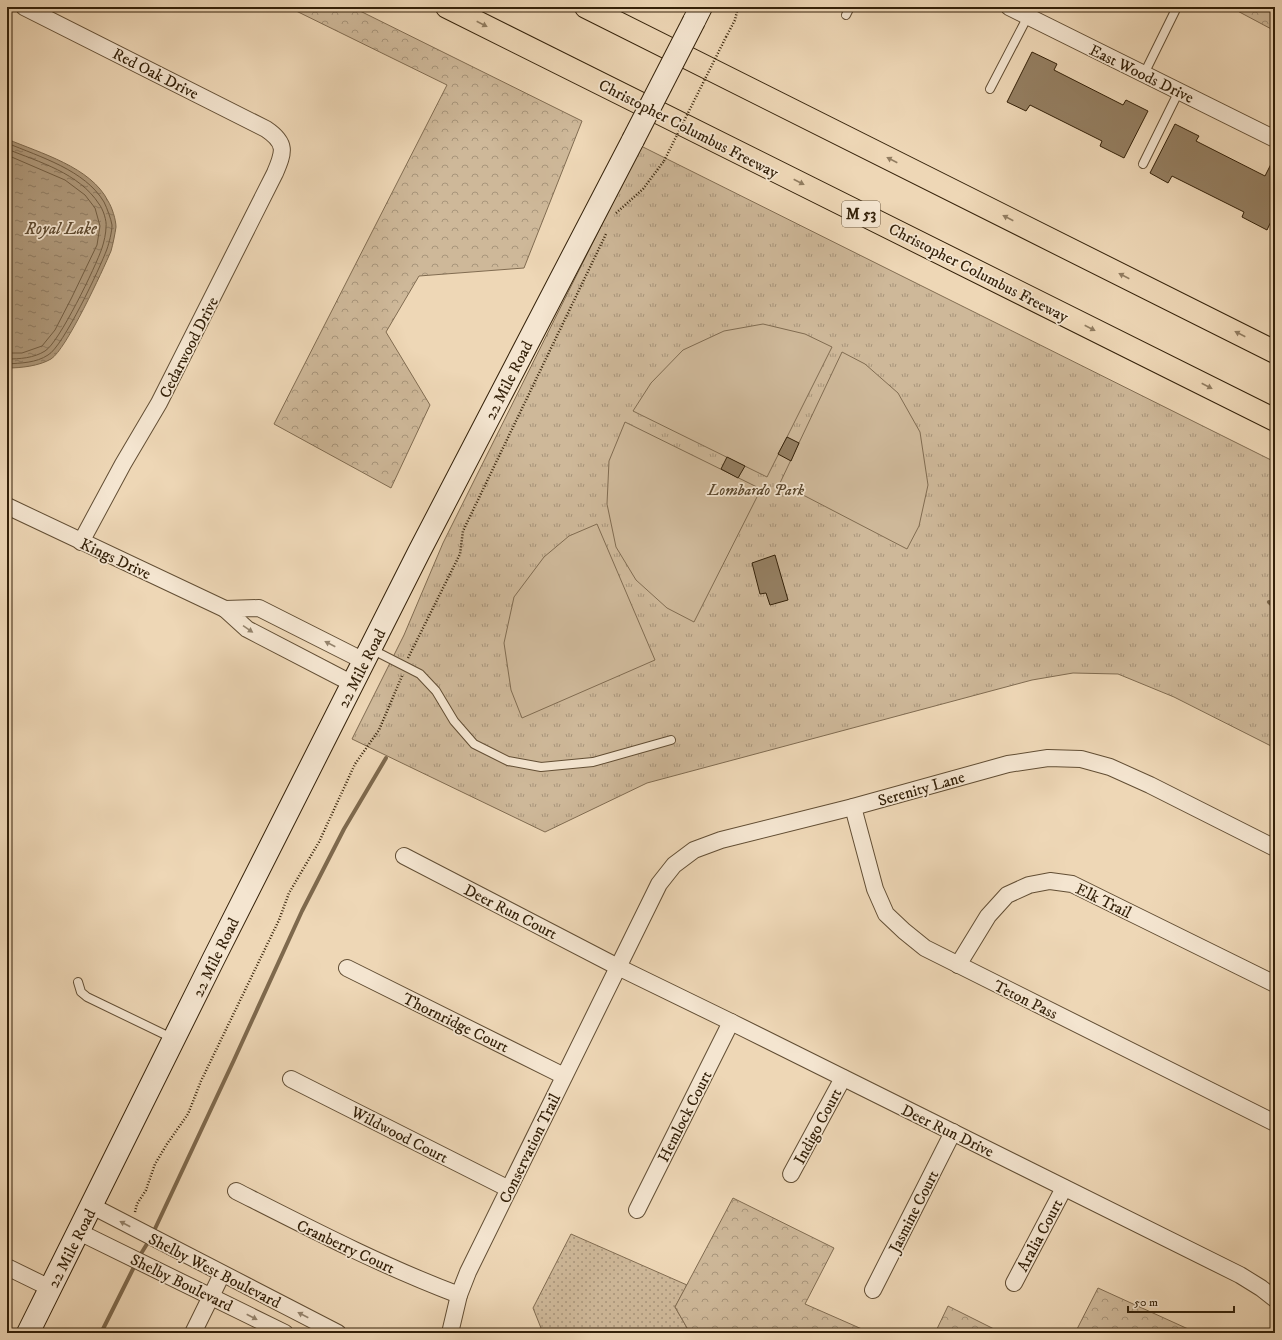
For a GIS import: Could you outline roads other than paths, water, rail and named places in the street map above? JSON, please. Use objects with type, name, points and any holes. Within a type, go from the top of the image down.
[{"type":"highway","name":"Christopher Columbus Freeway","points":[[447,7],[1275,420]]},
{"type":"highway","points":[[586,7],[1275,352]]},
{"type":"street","name":"Red Oak Drive","points":[[24,7],[266,129],[275,135],[282,146]]},
{"type":"street","name":"East Woods Drive","points":[[1009,7],[1275,139]]},
{"type":"street","name":"22 Mile Road","points":[[28,1333],[419,552],[698,14]]},
{"type":"street","name":"Cedarwood Drive","points":[[81,542],[123,464],[159,403],[275,173],[281,158],[282,146]]},
{"type":"street","name":"Kings Drive","points":[[7,506],[225,609],[247,629],[353,684]]},
{"type":"street","name":"Kings Drive","points":[[225,609],[258,608],[367,655]]},
{"type":"street","name":"Serenity Lane","points":[[618,967],[659,884],[674,865],[694,850],[721,840],[853,807],[1008,764],[1048,758],[1081,759],[1110,768],[1150,785],[1275,848]]},
{"type":"street","name":"Teton Pass","points":[[853,807],[875,889],[886,914],[925,948],[1275,1123]]},
{"type":"street","name":"Deer Run Court","points":[[404,856],[618,967]]},
{"type":"street","name":"Elk Trail","points":[[958,965],[988,916],[1007,895],[1029,885],[1050,881],[1072,884],[1275,984]]},
{"type":"street","name":"Deer Run Drive","points":[[618,967],[1240,1275],[1275,1299]]},
{"type":"street","name":"Conservation Trail","points":[[450,1333],[459,1295],[468,1272],[618,967]]},
{"type":"street","name":"Thornridge Court","points":[[347,968],[564,1076]]},
{"type":"street","name":"Hemlock Court","points":[[637,1210],[731,1022]]},
{"type":"street","name":"Indigo Court","points":[[791,1174],[843,1078]]},
{"type":"street","name":"Wildwood Court","points":[[291,1079],[509,1189]]},
{"type":"street","name":"Jasmine Court","points":[[873,1290],[953,1132]]},
{"type":"street","name":"Aralia Court","points":[[1014,1283],[1064,1188]]},
{"type":"street","name":"Cranberry Court","points":[[236,1191],[397,1270],[459,1295]]},
{"type":"street","name":"Shelby West Boulevard","points":[[92,1206],[337,1333]]},
{"type":"street","name":"Shelby Boulevard","points":[[79,1232],[285,1333]]},
{"type":"street","points":[[7,1267],[50,1288]]},
{"type":"street","points":[[193,1333],[222,1274]]},
{"type":"lane","points":[[846,15],[850,7]]},
{"type":"lane","points":[[1144,74],[1176,9]]},
{"type":"lane","points":[[990,89],[1028,16]]},
{"type":"lane","points":[[1143,164],[1179,91]]},
{"type":"lane","points":[[367,655],[405,666],[420,674],[436,691],[454,720],[474,744],[508,762],[541,767],[593,762],[671,740]]},
{"type":"lane","points":[[78,982],[81,992],[87,997],[174,1040]]},
{"type":"water","name":"Royal Lake","points":[[7,139],[64,162],[90,179],[100,189],[109,204],[115,217],[116,227],[111,251],[100,275],[84,309],[58,353],[51,359],[35,365],[7,368]]},
{"type":"waterway","points":[[1269,602],[1275,608]]},
{"type":"waterway","points":[[153,1233],[302,911],[344,829],[386,758]]},
{"type":"waterway","points":[[139,1257],[150,1239]]},
{"type":"waterway","points":[[101,1333],[136,1263]]},
{"type":"park label","name":"Lombardo Park","points":[[756,489]]}]
